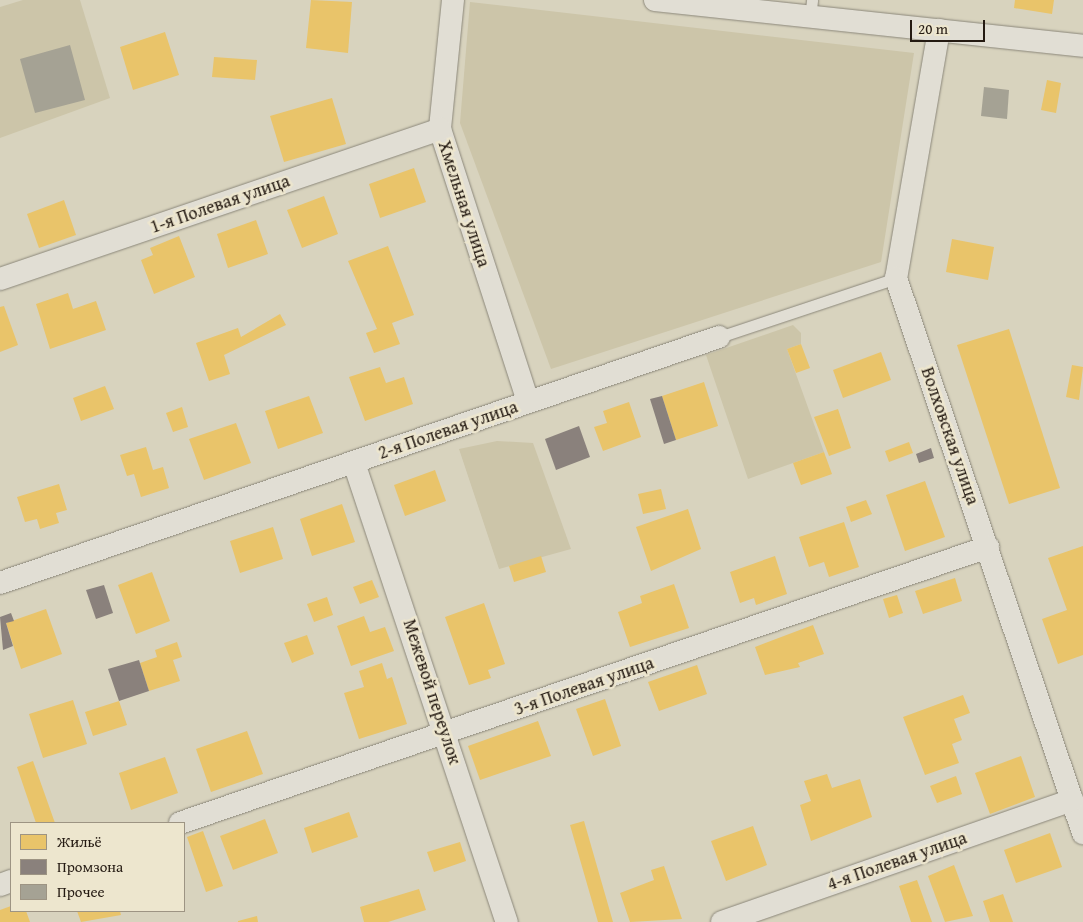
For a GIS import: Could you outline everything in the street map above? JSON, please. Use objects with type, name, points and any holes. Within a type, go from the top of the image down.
[{"type":"street","name":"Хмельная улица","points":[[453,0],[440,129],[528,402]]},
{"type":"street","points":[[655,0],[811,8],[939,30],[1083,46]]},
{"type":"street","name":"Волховская улица","points":[[939,30],[896,278],[988,547],[1078,794],[1083,833]]},
{"type":"street","name":"1-я Полевая улица","points":[[0,279],[440,129]]},
{"type":"street","name":"2-я Полевая улица","points":[[0,583],[354,464],[719,337]]},
{"type":"street","name":"Межевой переулок","points":[[354,464],[507,922]]},
{"type":"street","name":"3-я Полевая улица","points":[[183,822],[988,547]]},
{"type":"street","name":"4-я Полевая улица","points":[[722,922],[1078,794]]},
{"type":"lane","name":"2-я Полевая улица","points":[[719,337],[896,278]]},
{"type":"shaded area","points":[[23,0],[80,0],[110,98],[0,138],[0,7]]},
{"type":"shaded area","points":[[470,2],[914,53],[881,262],[551,369],[460,123]]},
{"type":"shaded area","points":[[793,325],[801,333],[801,344],[787,349],[824,452],[748,479],[706,355]]},
{"type":"shaded area","points":[[497,441],[533,443],[571,549],[499,569],[459,449]]},
{"type":"building: Жильё","points":[[311,0],[352,2],[348,53],[306,48]]},
{"type":"building: Жильё","points":[[1015,0],[1054,0],[1052,14],[1014,8]]},
{"type":"building: Жильё","points":[[165,32],[179,75],[133,90],[120,47]]},
{"type":"building: Жильё","points":[[214,57],[257,60],[255,80],[212,77]]},
{"type":"building: Жильё","points":[[1047,80],[1061,83],[1056,113],[1041,110]]},
{"type":"building: Жильё","points":[[332,98],[346,144],[284,162],[270,116]]},
{"type":"building: Жильё","points":[[414,168],[426,202],[380,218],[369,184]]},
{"type":"building: Жильё","points":[[324,196],[338,234],[302,248],[287,210]]},
{"type":"building: Жильё","points":[[64,200],[76,235],[39,248],[27,214]]},
{"type":"building: Жильё","points":[[256,220],[268,254],[228,268],[217,234]]},
{"type":"building: Жильё","points":[[179,236],[195,277],[154,294],[141,260],[153,255],[150,248]]},
{"type":"building: Жильё","points":[[952,239],[994,247],[988,280],[946,272]]},
{"type":"building: Жильё","points":[[388,246],[414,315],[392,323],[400,344],[374,353],[366,333],[377,329],[348,261]]},
{"type":"building: Жильё","points":[[68,293],[73,309],[96,301],[106,330],[50,349],[36,304]]},
{"type":"building: Жильё","points":[[4,306],[18,345],[0,352],[0,307]]},
{"type":"building: Жильё","points":[[280,314],[286,325],[224,355],[230,374],[209,381],[196,343],[238,328],[241,337]]},
{"type":"building: Жильё","points":[[1009,329],[1060,488],[1009,504],[957,345]]},
{"type":"building: Жильё","points":[[801,344],[810,368],[796,373],[787,349]]},
{"type":"building: Жильё","points":[[881,352],[891,380],[843,398],[833,370]]},
{"type":"building: Жильё","points":[[1072,365],[1083,367],[1079,400],[1066,397]]},
{"type":"building: Жильё","points":[[380,367],[386,383],[404,377],[413,404],[365,421],[349,377]]},
{"type":"building: Жильё","points":[[704,382],[718,426],[676,440],[662,396]]},
{"type":"building: Жильё","points":[[105,386],[114,409],[81,421],[73,398]]},
{"type":"building: Жильё","points":[[309,396],[323,433],[278,449],[265,411]]},
{"type":"building: Жильё","points":[[629,402],[641,437],[603,451],[594,427],[607,423],[603,411]]},
{"type":"building: Жильё","points":[[182,407],[188,427],[173,432],[166,413]]},
{"type":"building: Жильё","points":[[838,409],[851,448],[829,456],[814,417]]},
{"type":"building: Жильё","points":[[236,423],[251,463],[204,480],[189,439]]},
{"type":"building: Жильё","points":[[909,442],[913,453],[889,462],[885,451]]},
{"type":"building: Жильё","points":[[146,447],[153,470],[163,467],[169,488],[141,497],[134,474],[127,476],[120,455]]},
{"type":"building: Жильё","points":[[824,452],[832,474],[801,485],[793,463]]},
{"type":"building: Жильё","points":[[435,470],[446,501],[405,516],[394,485]]},
{"type":"building: Жильё","points":[[925,481],[945,537],[905,551],[886,495]]},
{"type":"building: Жильё","points":[[59,484],[67,510],[56,513],[59,523],[40,529],[37,519],[25,522],[17,497]]},
{"type":"building: Жильё","points":[[661,489],[666,509],[643,514],[638,494]]},
{"type":"building: Жильё","points":[[866,500],[872,514],[851,522],[846,507]]},
{"type":"building: Жильё","points":[[342,504],[355,542],[312,556],[300,519]]},
{"type":"building: Жильё","points":[[688,509],[701,549],[651,571],[636,527]]},
{"type":"building: Жильё","points":[[844,522],[859,567],[829,577],[824,562],[809,567],[799,537]]},
{"type":"building: Жильё","points":[[273,527],[283,559],[240,573],[230,541]]},
{"type":"building: Жильё","points":[[1083,546],[1083,655],[1058,664],[1042,619],[1067,610],[1048,558]]},
{"type":"building: Жильё","points":[[541,556],[546,572],[514,582],[509,566]]},
{"type":"building: Жильё","points":[[775,556],[787,594],[756,605],[754,598],[740,603],[730,572]]},
{"type":"building: Жильё","points":[[152,572],[170,621],[136,634],[118,585]]},
{"type":"building: Жильё","points":[[955,578],[962,601],[923,614],[915,591]]},
{"type":"building: Жильё","points":[[372,580],[379,597],[360,604],[353,587]]},
{"type":"building: Жильё","points":[[674,584],[689,628],[630,647],[618,612],[642,603],[640,596]]},
{"type":"building: Жильё","points":[[897,595],[903,613],[889,618],[883,599]]},
{"type":"building: Жильё","points":[[327,597],[333,615],[314,622],[307,604]]},
{"type":"building: Жильё","points":[[484,603],[505,664],[488,670],[491,678],[469,685],[445,617]]},
{"type":"building: Жильё","points":[[46,609],[62,654],[21,669],[6,623]]},
{"type":"building: Жильё","points":[[364,616],[370,632],[385,627],[394,651],[351,666],[337,626]]},
{"type":"building: Жильё","points":[[813,625],[824,654],[798,663],[800,667],[765,675],[755,647]]},
{"type":"building: Жильё","points":[[307,635],[314,654],[292,663],[284,643]]},
{"type":"building: Жильё","points":[[177,642],[182,657],[173,660],[180,681],[149,691],[140,663],[157,657],[155,650]]},
{"type":"building: Жильё","points":[[382,663],[387,679],[392,677],[407,724],[359,739],[344,693],[364,687],[359,671]]},
{"type":"building: Жильё","points":[[697,665],[707,694],[659,711],[648,682]]},
{"type":"building: Жильё","points":[[963,695],[970,713],[954,719],[962,740],[952,744],[959,763],[925,775],[903,717]]},
{"type":"building: Жильё","points":[[605,699],[621,746],[593,756],[576,709]]},
{"type":"building: Жильё","points":[[73,700],[87,744],[43,758],[29,714]]},
{"type":"building: Жильё","points":[[119,701],[127,725],[93,736],[85,712]]},
{"type":"building: Жильё","points":[[538,721],[551,756],[480,780],[468,746]]},
{"type":"building: Жильё","points":[[247,731],[263,774],[211,792],[196,749]]},
{"type":"building: Жильё","points":[[1021,756],[1035,797],[990,814],[975,773]]},
{"type":"building: Жильё","points":[[165,757],[178,793],[131,810],[119,773]]},
{"type":"building: Жильё","points":[[33,761],[55,822],[36,822],[17,767]]},
{"type":"building: Жильё","points":[[827,774],[832,788],[860,779],[872,817],[811,841],[800,805],[811,801],[804,781]]},
{"type":"building: Жильё","points":[[956,776],[962,794],[937,803],[930,786]]},
{"type":"building: Жильё","points":[[349,812],[358,837],[312,853],[304,828]]},
{"type":"building: Жильё","points":[[265,819],[278,853],[233,870],[220,836]]},
{"type":"building: Жильё","points":[[584,821],[613,922],[598,922],[570,825]]},
{"type":"building: Жильё","points":[[753,826],[767,865],[726,881],[711,841]]},
{"type":"building: Жильё","points":[[203,831],[223,886],[206,892],[187,837]]},
{"type":"building: Жильё","points":[[1050,833],[1062,867],[1016,883],[1004,850]]},
{"type":"building: Жильё","points":[[460,842],[466,861],[434,872],[427,852]]},
{"type":"building: Жильё","points":[[954,865],[973,916],[945,922],[928,876]]},
{"type":"building: Жильё","points":[[664,866],[682,919],[630,922],[620,893],[654,880],[651,870]]},
{"type":"building: Жильё","points":[[917,880],[932,922],[911,922],[899,886]]},
{"type":"building: Жильё","points":[[419,889],[426,910],[388,922],[364,922],[360,907]]},
{"type":"building: Жильё","points":[[1003,894],[1013,922],[990,922],[983,901]]},
{"type":"building: Жильё","points":[[10,906],[10,912],[26,912],[30,922],[0,922],[0,910]]},
{"type":"building: Жильё","points":[[77,912],[120,912],[121,915],[81,922]]},
{"type":"building: Жильё","points":[[257,916],[258,922],[238,922],[238,921]]},
{"type":"building: Промзона","points":[[662,396],[676,440],[664,444],[650,399]]},
{"type":"building: Промзона","points":[[579,426],[590,457],[556,470],[545,439]]},
{"type":"building: Промзона","points":[[931,448],[934,458],[919,463],[916,454]]},
{"type":"building: Промзона","points":[[104,585],[113,613],[96,619],[86,590]]},
{"type":"building: Промзона","points":[[11,613],[14,621],[6,623],[13,646],[3,650],[0,617]]},
{"type":"building: Промзона","points":[[139,660],[149,691],[119,701],[108,669]]},
{"type":"building: Прочее","points":[[70,45],[85,100],[35,113],[20,59]]},
{"type":"building: Прочее","points":[[984,87],[1009,90],[1007,119],[981,116]]}]
